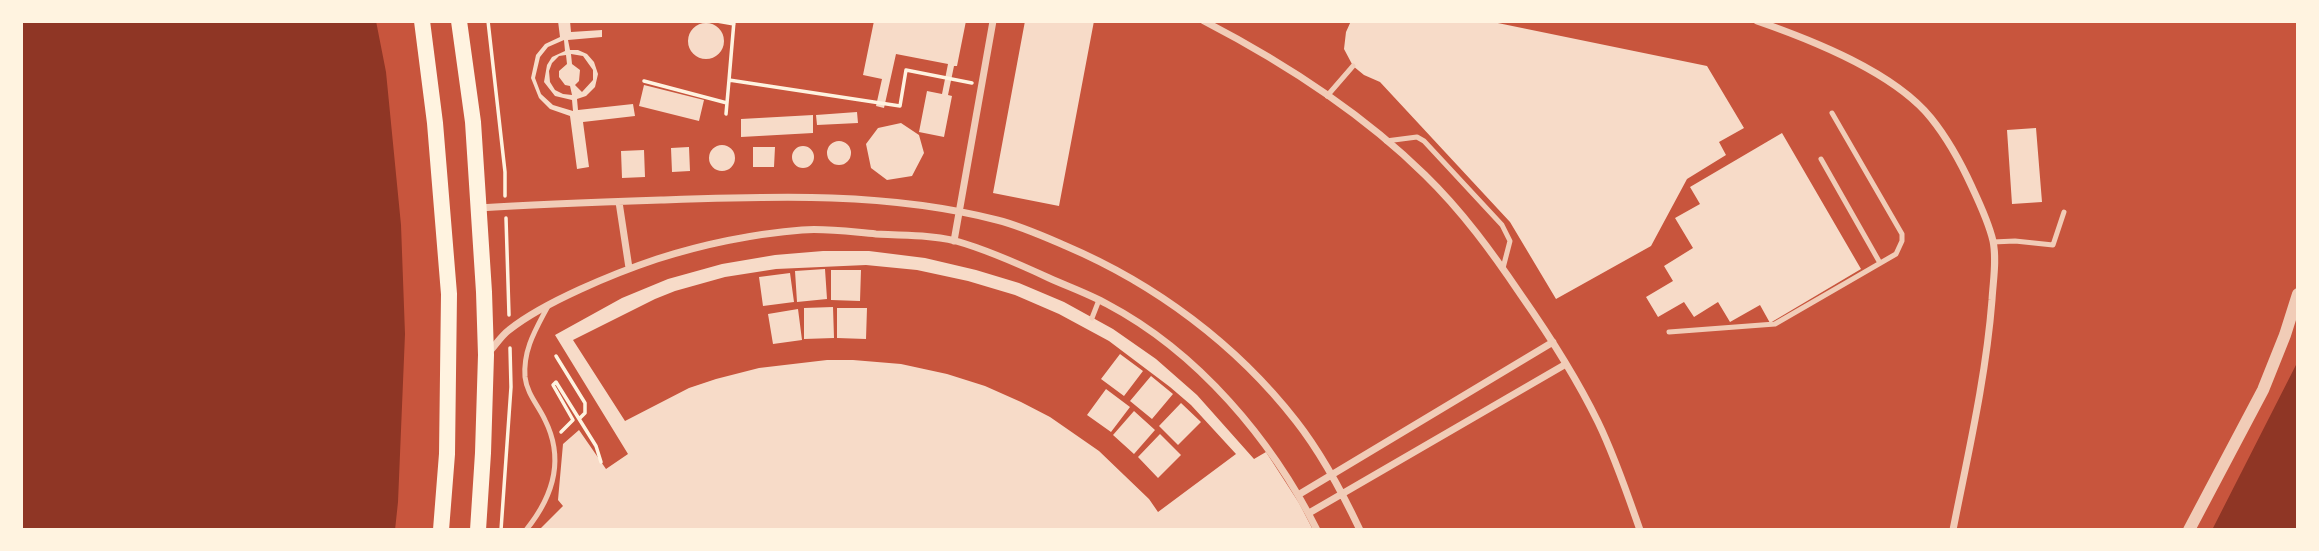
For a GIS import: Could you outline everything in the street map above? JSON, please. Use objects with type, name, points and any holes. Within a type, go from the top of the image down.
[{"type":"highway","points":[[422,21],[435,123],[449,293],[450,356],[442,530]]},
{"type":"highway","points":[[459,21],[473,122],[486,355],[478,530]]},
{"type":"street","points":[[954,241],[993,21]]},
{"type":"street","points":[[1204,21],[1238,38],[1327,96],[1386,141],[1454,205],[1503,268],[1566,364],[1598,423],[1621,475],[1640,530]]},
{"type":"street","points":[[1757,21],[1817,42],[1908,96],[1930,117],[1947,141],[1982,209],[1993,242],[1992,295],[1984,373],[1953,530]]},
{"type":"street","points":[[479,208],[735,198],[850,199],[958,211],[1000,220],[1092,257],[1128,275],[1179,309],[1215,338],[1270,391],[1297,422],[1332,474],[1360,530]]},
{"type":"street","points":[[619,202],[629,268]]},
{"type":"street","points":[[486,355],[509,330],[548,306],[629,268],[689,249],[744,237],[805,230],[954,241],[990,252],[1099,300],[1153,333],[1225,397],[1267,446],[1317,530]]},
{"type":"street","points":[[2189,530],[2263,390],[2298,294]]},
{"type":"street","points":[[1298,495],[1553,342]]},
{"type":"street","points":[[1309,513],[1566,364]]},
{"type":"lane","points":[[1327,96],[1353,66]]},
{"type":"lane","points":[[1668,332],[1775,324],[1896,254],[1902,234],[1832,113]]},
{"type":"lane","points":[[1386,141],[1417,137],[1424,141],[1502,225],[1510,241],[1503,268]]},
{"type":"lane","points":[[1821,159],[1880,263]]},
{"type":"lane","points":[[1993,242],[2015,240],[2053,245],[2064,212]]},
{"type":"lane","points":[[1092,318],[1099,300]]},
{"type":"lane","points":[[526,530],[546,501],[552,483],[553,438],[527,391],[525,378],[527,346],[548,306]]},
{"type":"path","points":[[488,21],[505,172],[511,387],[501,530]]},
{"type":"path","points":[[717,21],[734,23],[726,114]]},
{"type":"path","points":[[729,80],[900,106],[906,70],[981,85]]},
{"type":"path","points":[[644,81],[727,103]]},
{"type":"path","points":[[556,356],[585,402],[585,413],[579,419]]},
{"type":"path","points":[[553,438],[573,420],[553,385],[556,382],[596,446],[601,462]]},
{"type":"shaded area","points":[[21,21],[376,21],[386,72],[401,225],[405,334],[395,530],[21,530]]},
{"type":"shaded area","points":[[2298,361],[2298,530],[2212,530]]},
{"type":"building","points":[[558,21],[570,21],[571,32],[602,30],[602,37],[568,40],[570,50],[587,54],[594,62],[598,74],[595,87],[586,96],[577,99],[578,110],[633,104],[635,116],[583,122],[589,167],[577,169],[570,116],[550,109],[539,98],[531,78],[536,55],[545,44],[560,37]],"holes":[[[564,40],[565,51],[552,57],[547,65],[544,82],[555,96],[572,100],[573,111],[553,105],[541,94],[535,78],[540,57],[548,47]],[[571,54],[583,56],[593,70],[593,80],[582,92],[575,85],[579,81],[580,70],[572,64]],[[566,55],[567,64],[559,71],[559,77],[565,85],[570,86],[572,95],[555,90],[550,82],[549,71],[559,56]]]},
{"type":"building","points":[[874,21],[966,21],[948,95],[952,96],[944,137],[919,132],[927,91],[942,94],[948,64],[896,54],[884,108],[876,106],[882,79],[863,75]]},
{"type":"building","points":[[1025,21],[1094,21],[1059,206],[993,193]]},
{"type":"building","points":[[1351,21],[1488,21],[1707,66],[1744,128],[1719,142],[1726,155],[1687,179],[1651,246],[1556,299],[1510,222],[1380,82],[1364,75],[1353,66],[1344,49],[1346,32]]},
{"type":"building","points":[[706,23],[719,28],[724,41],[719,54],[706,59],[693,54],[688,41],[693,28]]},
{"type":"building","points":[[644,85],[704,100],[699,121],[639,106]]},
{"type":"building","points":[[857,112],[858,123],[817,125],[816,115]]},
{"type":"building","points":[[813,115],[813,133],[741,137],[741,119]]},
{"type":"building","points":[[901,123],[919,135],[924,153],[912,176],[887,180],[871,168],[866,144],[878,128]]},
{"type":"building","points":[[2036,128],[2042,202],[2012,204],[2007,130]]},
{"type":"building","points":[[1782,133],[1861,269],[1770,323],[1760,305],[1730,322],[1718,302],[1694,317],[1684,302],[1658,317],[1646,297],[1673,281],[1664,266],[1693,248],[1675,218],[1700,204],[1690,187]]},
{"type":"building","points":[[839,141],[848,144],[851,153],[848,162],[839,165],[830,162],[827,153],[830,144]]},
{"type":"building","points":[[722,145],[731,149],[735,158],[731,167],[722,171],[713,167],[709,158],[713,149]]},
{"type":"building","points":[[803,146],[813,153],[814,157],[807,167],[803,168],[793,161],[792,157],[799,147]]},
{"type":"building","points":[[689,147],[690,171],[672,172],[671,148]]},
{"type":"building","points":[[753,147],[775,147],[774,167],[753,167]]},
{"type":"building","points":[[644,150],[645,177],[622,178],[621,151]]},
{"type":"building","points":[[869,251],[925,258],[1019,283],[1064,302],[1113,329],[1156,359],[1197,395],[1254,459],[1266,452],[1313,530],[539,530],[563,506],[558,500],[563,444],[579,430],[606,469],[628,454],[555,335],[622,298],[668,279],[722,264],[775,255]],"holes":[[[866,265],[917,270],[1015,295],[1059,314],[1109,341],[1191,405],[1236,454],[1158,512],[1149,499],[1099,451],[1050,417],[1021,402],[985,386],[947,374],[901,364],[853,360],[827,360],[759,368],[716,379],[689,388],[625,421],[573,340],[655,299],[725,277],[776,269]]]},
{"type":"building","points":[[825,269],[827,299],[797,302],[795,271]]},
{"type":"building","points":[[831,270],[861,270],[860,301],[831,300]]},
{"type":"building","points":[[790,273],[794,302],[763,306],[759,277]]},
{"type":"building","points":[[833,307],[834,338],[804,339],[804,308]]},
{"type":"building","points":[[837,308],[867,308],[866,339],[837,338]]},
{"type":"building","points":[[798,309],[802,340],[773,344],[768,314]]},
{"type":"building","points":[[1120,354],[1143,371],[1124,396],[1101,379]]},
{"type":"building","points":[[1151,376],[1173,394],[1152,419],[1130,401]]},
{"type":"building","points":[[1106,389],[1130,407],[1111,432],[1087,415]]},
{"type":"building","points":[[1181,403],[1201,422],[1178,445],[1159,426]]},
{"type":"building","points":[[1134,411],[1155,430],[1134,454],[1113,435]]},
{"type":"building","points":[[1160,434],[1181,455],[1158,478],[1138,457]]}]
